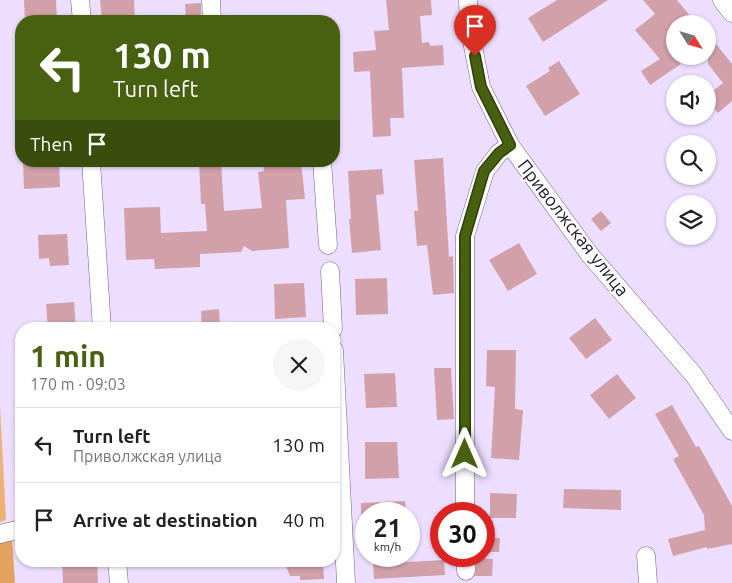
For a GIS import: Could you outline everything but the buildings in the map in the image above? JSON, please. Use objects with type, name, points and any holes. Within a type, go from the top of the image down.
[{"type":"street","points":[[80,0],[81,15]]},
{"type":"street","points":[[211,0],[212,15]]},
{"type":"street","name":"Приволжская улица","points":[[468,0],[469,26],[481,87],[510,145],[590,254],[693,374],[732,431]]},
{"type":"street","points":[[722,0],[732,13]]},
{"type":"street","points":[[466,502],[465,236],[484,171],[499,153],[510,145]]},
{"type":"street","points":[[91,167],[102,322]]},
{"type":"street","points":[[322,167],[328,245]]},
{"type":"street","points":[[330,271],[333,322]]},
{"type":"street","points":[[340,466],[346,583]]},
{"type":"street","points":[[0,534],[15,530]]},
{"type":"street","points":[[646,556],[648,583]]},
{"type":"street","points":[[118,567],[119,583]]},
{"type":"shaded area","points":[[0,405],[6,520],[0,522]]},
{"type":"shaded area","points":[[12,537],[15,583],[0,583],[0,541]]},
{"type":"route","points":[[465,454],[465,236],[484,171],[499,153],[510,145],[481,87],[475,56]]}]
